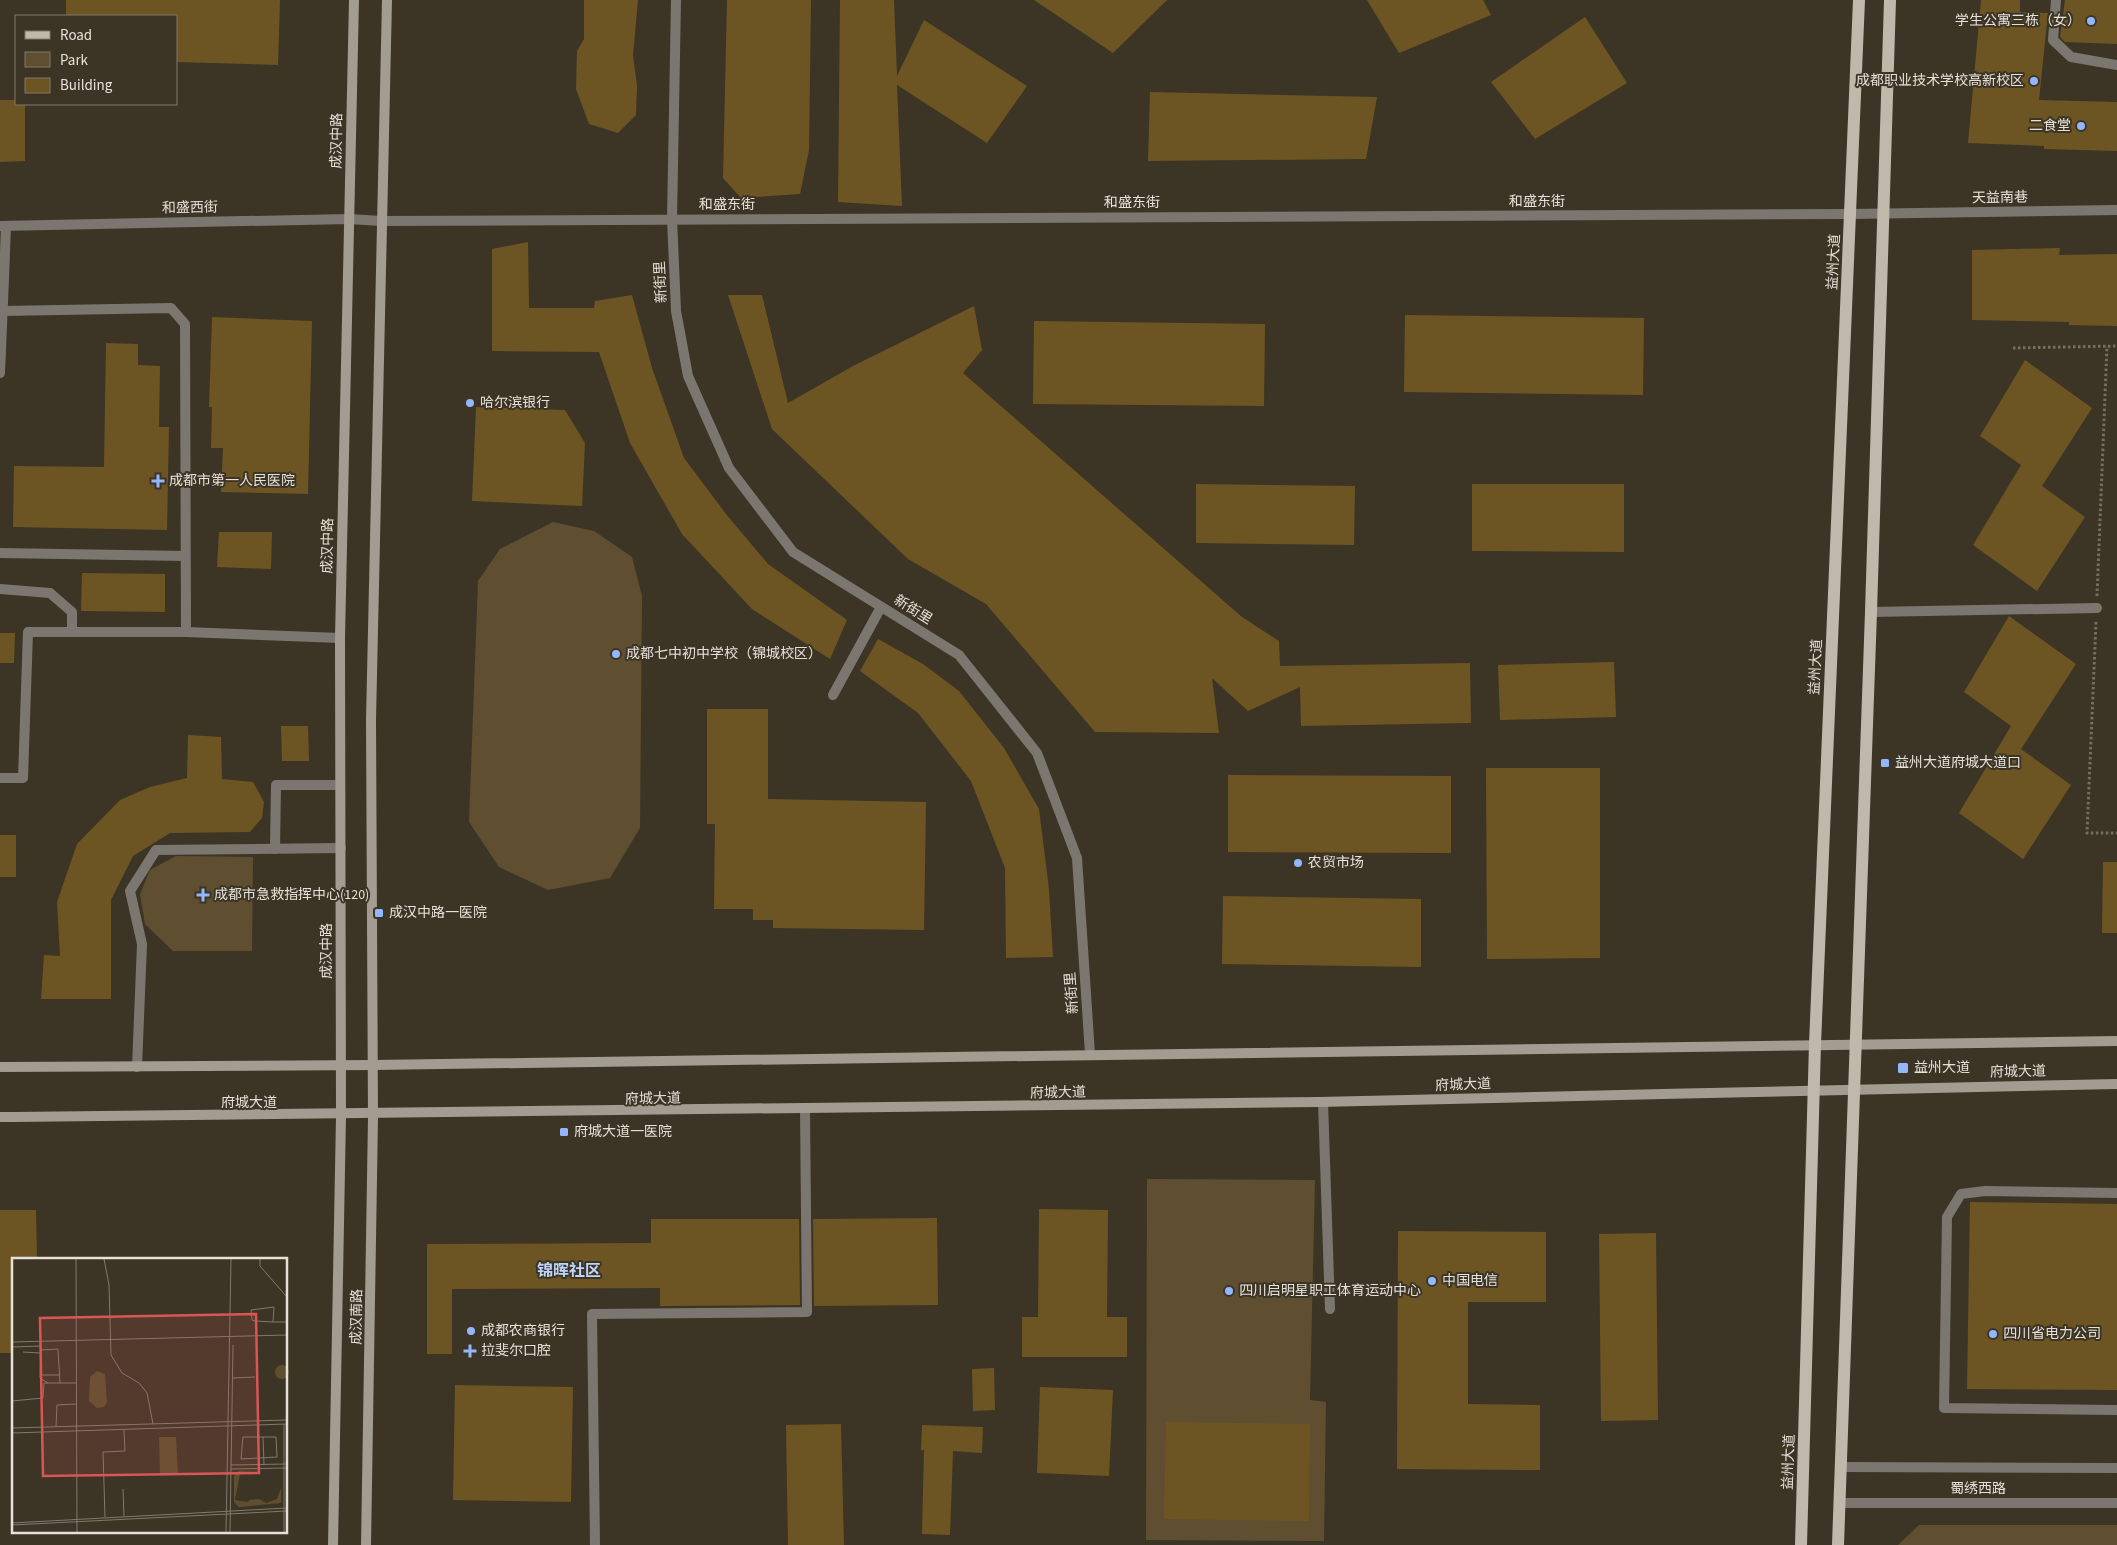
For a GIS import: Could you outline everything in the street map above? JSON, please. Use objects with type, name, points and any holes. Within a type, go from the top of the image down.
[{"type":"main road","name":"成汉中路","points":[[340,1092],[340,638],[354,0]]},
{"type":"main road","points":[[373,1065],[371,720],[386,0]]},
{"type":"main road","name":"益州大道","points":[[1801,1545],[1815,1044],[1859,0]]},
{"type":"main road","points":[[1838,1545],[1855,1088],[1890,0]]},
{"type":"main road","points":[[0,1067],[373,1065],[2117,1041]]},
{"type":"main road","name":"成汉南路","points":[[366,1545],[373,1065]]},
{"type":"main road","name":"府城大道","points":[[0,1117],[373,1117],[1323,1102],[1855,1088],[2117,1084]]},
{"type":"main road","name":"成汉南路","points":[[333,1545],[340,1092]]},
{"type":"street","name":"新街里","points":[[676,0],[672,219],[676,311],[688,376],[728,468],[793,552],[959,654],[1037,753],[1077,858],[1090,1054]]},
{"type":"street","points":[[2056,0],[2053,40],[2071,57],[2117,65]]},
{"type":"street","name":"天益南巷","points":[[1883,214],[2117,210]]},
{"type":"street","name":"和盛东街","points":[[381,221],[1883,214]]},
{"type":"street","name":"和盛西街","points":[[3,226],[349,219],[381,221]]},
{"type":"street","points":[[0,373],[3,311],[3,226]]},
{"type":"street","points":[[3,311],[171,308],[185,324],[186,632]]},
{"type":"street","points":[[0,553],[185,556]]},
{"type":"street","points":[[0,589],[50,593],[72,612],[72,632]]},
{"type":"street","points":[[833,695],[881,607]]},
{"type":"street","points":[[1871,612],[2097,608]]},
{"type":"street","points":[[0,778],[23,778],[28,632],[186,632],[340,638]]},
{"type":"street","points":[[275,849],[276,785],[340,785]]},
{"type":"street","points":[[137,1067],[142,944],[130,891],[156,850],[341,848]]},
{"type":"street","points":[[1323,1102],[1330,1309]]},
{"type":"street","points":[[596,1545],[592,1314],[806,1312],[805,1110]]},
{"type":"street","points":[[2117,1193],[1985,1191],[1961,1194],[1947,1217],[1944,1408],[2117,1410]]},
{"type":"street","name":"蜀绣西路","points":[[1840,1467],[2117,1468]]},
{"type":"street","name":"蜀绣西路","points":[[1840,1503],[2117,1503]]},
{"type":"path","points":[[2013,348],[2117,346]]},
{"type":"green space","points":[[553,522],[594,531],[632,557],[642,596],[640,828],[610,878],[548,890],[499,867],[469,822],[478,581],[500,549]]},
{"type":"green space","points":[[176,856],[253,857],[252,951],[173,951],[145,924],[140,894],[150,870]]},
{"type":"green space","name":"四川启明星职工体育运动中心","points":[[1147,1179],[1315,1180],[1310,1400],[1326,1402],[1324,1541],[1146,1540]]},
{"type":"green space","points":[[1919,1525],[2117,1525],[2117,1545],[1898,1545]]},
{"type":"building","points":[[66,0],[280,0],[278,65],[178,62],[178,15],[66,15]]},
{"type":"building","points":[[584,0],[638,0],[633,55],[637,86],[636,115],[618,133],[589,124],[576,89],[577,51],[584,39]]},
{"type":"building","points":[[727,0],[811,0],[809,150],[800,194],[741,198],[723,178]]},
{"type":"building","points":[[840,0],[894,0],[897,76],[924,20],[1027,86],[987,143],[897,85],[902,206],[838,202]]},
{"type":"building","points":[[1034,0],[1167,0],[1113,53]]},
{"type":"building","points":[[1367,0],[1483,0],[1491,15],[1399,53]]},
{"type":"building","points":[[1981,0],[2020,0],[2020,12],[2048,13],[2039,100],[2117,102],[2117,151],[2044,149],[2044,146],[1968,143]]},
{"type":"building","name":"学生公寓三栋（女）","points":[[2065,0],[2117,0],[2117,44],[2065,42],[2060,37]]},
{"type":"building","points":[[1585,17],[1627,83],[1535,139],[1491,82]]},
{"type":"building","points":[[1150,92],[1377,97],[1366,159],[1148,161]]},
{"type":"building","points":[[0,100],[15,100],[15,105],[25,105],[25,161],[0,162]]},
{"type":"building","points":[[528,242],[529,308],[594,308],[595,301],[632,295],[652,368],[684,458],[726,514],[768,564],[847,620],[830,659],[752,609],[682,534],[630,443],[599,352],[492,351],[492,249]]},
{"type":"building","points":[[2060,248],[2059,255],[2117,254],[2117,326],[2069,325],[2069,322],[1972,320],[1972,250]]},
{"type":"building","points":[[728,295],[762,295],[788,403],[853,366],[974,306],[982,350],[963,373],[1242,617],[1279,641],[1280,666],[1470,663],[1471,723],[1301,726],[1300,687],[1248,711],[1212,678],[1219,733],[1095,732],[986,604],[908,559],[772,429]]},
{"type":"building","points":[[1405,315],[1644,318],[1643,395],[1404,392]]},
{"type":"building","points":[[212,317],[312,321],[308,494],[221,492],[223,448],[211,448],[212,407],[209,407]]},
{"type":"building","points":[[1034,321],[1265,324],[1264,406],[1033,404]]},
{"type":"building","points":[[106,343],[138,344],[138,365],[160,366],[159,427],[169,427],[167,530],[13,527],[14,466],[104,467]]},
{"type":"building","points":[[2025,360],[2092,408],[2042,486],[2085,517],[2037,591],[1973,545],[2021,465],[1980,436]]},
{"type":"building","points":[[476,407],[565,410],[585,443],[582,506],[472,501]]},
{"type":"building","points":[[1196,484],[1355,486],[1354,545],[1196,543]]},
{"type":"building","points":[[1472,484],[1624,484],[1624,552],[1472,551]]},
{"type":"building","points":[[219,532],[272,532],[271,569],[217,567]]},
{"type":"building","points":[[82,573],[165,574],[165,612],[81,611]]},
{"type":"building","points":[[2009,616],[2076,664],[2021,749],[2071,785],[2023,859],[1959,813],[2011,726],[1964,692]]},
{"type":"building","points":[[0,633],[15,633],[14,663],[0,663]]},
{"type":"building","points":[[878,639],[923,664],[959,691],[1004,748],[1039,809],[1049,889],[1053,957],[1006,958],[1005,868],[971,781],[918,713],[860,671]]},
{"type":"building","points":[[1614,662],[1616,717],[1500,720],[1498,665]]},
{"type":"building","points":[[707,709],[768,709],[768,799],[926,802],[924,930],[773,928],[773,920],[753,920],[753,909],[714,909],[715,824],[707,824]]},
{"type":"building","points":[[281,726],[308,726],[309,761],[282,761]]},
{"type":"building","points":[[188,735],[221,737],[222,779],[253,782],[264,802],[262,818],[250,832],[170,833],[133,856],[111,900],[111,999],[41,999],[44,955],[60,956],[57,902],[77,844],[120,800],[150,787],[187,778]]},
{"type":"building","points":[[1486,768],[1600,768],[1600,958],[1487,959]]},
{"type":"building","points":[[1228,775],[1451,776],[1451,853],[1228,852]]},
{"type":"building","points":[[0,835],[16,835],[16,877],[0,877]]},
{"type":"building","points":[[2103,862],[2117,862],[2117,933],[2102,933]]},
{"type":"building","points":[[1223,896],[1421,899],[1421,967],[1222,964]]},
{"type":"building","name":"四川省电力公司","points":[[1970,1202],[2117,1204],[2117,1390],[1967,1389]]},
{"type":"building","points":[[1039,1209],[1108,1210],[1107,1317],[1127,1317],[1127,1357],[1022,1357],[1022,1317],[1038,1317]]},
{"type":"building","points":[[0,1210],[36,1210],[37,1258],[12,1258],[12,1353],[0,1353]]},
{"type":"building","points":[[937,1218],[938,1305],[814,1306],[813,1219]]},
{"type":"building","points":[[651,1219],[799,1219],[800,1305],[660,1306],[660,1288],[452,1289],[452,1354],[427,1354],[427,1244],[651,1243]]},
{"type":"building","points":[[1398,1231],[1546,1232],[1546,1302],[1468,1302],[1468,1404],[1540,1405],[1540,1470],[1397,1469]]},
{"type":"building","points":[[1656,1233],[1658,1420],[1601,1421],[1599,1234]]},
{"type":"building","points":[[994,1368],[995,1410],[973,1411],[972,1369]]},
{"type":"building","points":[[455,1385],[573,1387],[571,1502],[453,1500]]},
{"type":"building","points":[[1040,1387],[1113,1390],[1109,1476],[1037,1473]]},
{"type":"building","points":[[1166,1422],[1310,1424],[1309,1521],[1164,1519]]},
{"type":"building","points":[[841,1424],[844,1545],[788,1545],[786,1425]]},
{"type":"building","points":[[922,1425],[983,1427],[982,1453],[953,1451],[950,1535],[922,1534],[924,1450],[921,1450]]},
{"type":"place","name":"学生公寓三栋（女）","points":[[2091,21]]},
{"type":"place","name":"成都职业技术学校高新校区","points":[[2034,81]]},
{"type":"place","name":"二食堂","points":[[2081,126]]},
{"type":"place","name":"哈尔滨银行","points":[[470,403]]},
{"type":"place","name":"成都市第一人民医院","points":[[158,481]]},
{"type":"place","name":"成都七中初中学校（锦城校区）","points":[[616,654]]},
{"type":"place","name":"益州大道府城大道口","points":[[1885,763]]},
{"type":"place","name":"农贸市场","points":[[1298,863]]},
{"type":"place","name":"成都市急救指挥中心(120)","points":[[203,895]]},
{"type":"place","name":"成汉中路一医院","points":[[379,913]]},
{"type":"place","name":"益州大道","points":[[1903,1068]]},
{"type":"place","name":"府城大道一医院","points":[[564,1132]]},
{"type":"place","name":"中国电信","points":[[1432,1281]]},
{"type":"place","name":"四川启明星职工体育运动中心","points":[[1229,1291]]},
{"type":"place","name":"成都农商银行","points":[[471,1331]]},
{"type":"place","name":"四川省电力公司","points":[[1993,1334]]},
{"type":"place","name":"拉斐尔口腔","points":[[470,1351]]},
{"type":"district","name":"锦晖社区","points":[[569,1271]]}]
